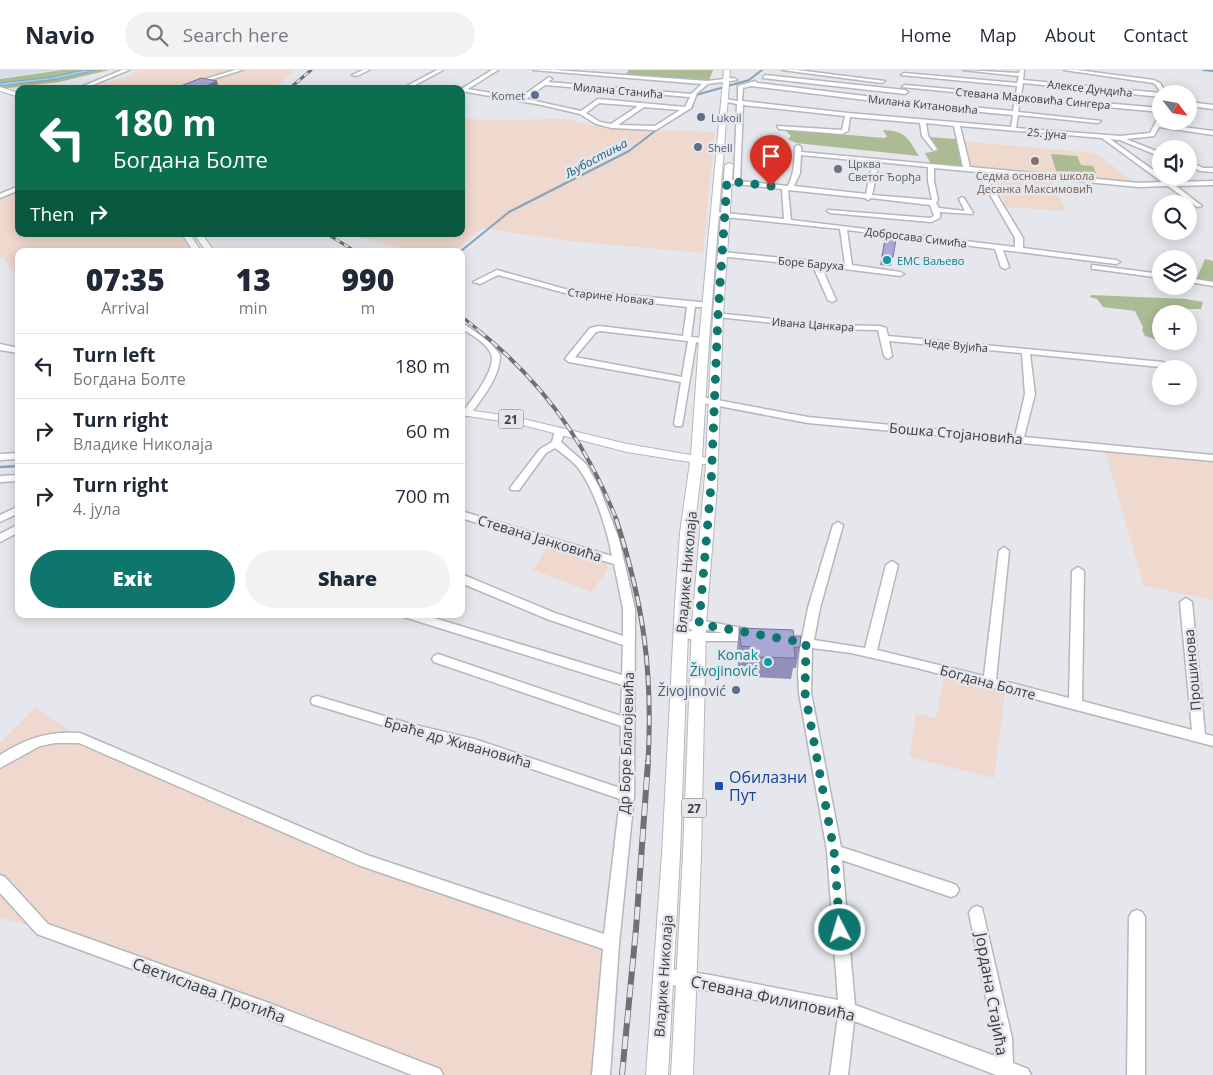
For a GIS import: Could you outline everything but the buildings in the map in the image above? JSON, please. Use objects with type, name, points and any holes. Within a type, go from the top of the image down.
[{"type":"main road","name":"Владике Николаја","points":[[657,1075],[664,976],[680,629],[687,533],[696,464],[704,341],[721,214],[733,99],[726,82],[727,70]]},
{"type":"main road","name":"Владике Николаја","points":[[682,1075],[699,631],[712,466],[713,403],[722,254],[721,214],[727,181],[735,70]]},
{"type":"main road","points":[[0,89],[15,94]]},
{"type":"main road","points":[[188,237],[195,248]]},
{"type":"main road","points":[[200,237],[208,248]]},
{"type":"main road","name":"21","points":[[465,412],[515,420],[558,437],[663,455],[696,464]]},
{"type":"main road","points":[[663,455],[680,451],[697,440]]},
{"type":"main road","name":"21","points":[[626,448],[671,464],[712,466]]},
{"type":"street","points":[[88,85],[127,70]]},
{"type":"street","points":[[188,85],[240,70]]},
{"type":"street","points":[[355,75],[366,70]]},
{"type":"street","points":[[411,85],[442,70]]},
{"type":"street","points":[[465,89],[496,70]]},
{"type":"street","points":[[535,70],[707,83],[734,81]]},
{"type":"street","points":[[737,182],[733,99],[740,88],[765,77],[768,70]]},
{"type":"street","points":[[784,70],[883,79],[825,70]]},
{"type":"street","points":[[965,70],[1020,78],[1013,130]]},
{"type":"street","points":[[1066,70],[1154,82],[1158,85]]},
{"type":"street","points":[[522,99],[558,72]]},
{"type":"street","points":[[904,72],[908,119]]},
{"type":"street","name":"Алексе Дундића","points":[[904,72],[1020,78],[1152,93]]},
{"type":"street","name":"Стевана Марковића Сингера","points":[[765,77],[1017,96],[1152,109]]},
{"type":"street","name":"Милана Станића","points":[[544,83],[692,96]]},
{"type":"street","points":[[465,90],[522,99],[582,113],[598,124],[656,128],[686,109],[691,104],[692,96],[696,90],[707,83]]},
{"type":"street","name":"Милана Китановића","points":[[749,84],[906,103],[1098,121]]},
{"type":"street","name":"25. јуна","points":[[733,99],[848,115],[1104,138],[1150,136],[1154,130]]},
{"type":"street","points":[[582,113],[598,101],[686,109]]},
{"type":"street","points":[[612,126],[643,105]]},
{"type":"street","points":[[1198,105],[1213,107]]},
{"type":"street","points":[[779,128],[842,132],[845,131],[848,115]]},
{"type":"street","points":[[923,121],[925,136],[934,149]]},
{"type":"street","points":[[957,125],[967,169]]},
{"type":"street","points":[[1198,130],[1213,133]]},
{"type":"street","points":[[1104,138],[1152,172]]},
{"type":"street","points":[[1120,138],[1152,151]]},
{"type":"street","points":[[788,221],[788,188],[797,173],[798,150],[876,161],[1152,185]]},
{"type":"street","points":[[868,198],[876,161]]},
{"type":"street","points":[[830,211],[931,220],[938,217],[932,203],[934,200],[931,166]]},
{"type":"street","points":[[1197,167],[1213,178]]},
{"type":"street","points":[[978,170],[1019,238],[1019,250]]},
{"type":"street","points":[[1202,170],[1213,170]]},
{"type":"street","points":[[727,181],[868,198],[932,203]]},
{"type":"street","points":[[1197,184],[1213,183]]},
{"type":"street","points":[[1172,185],[1199,206]]},
{"type":"street","points":[[0,196],[15,190]]},
{"type":"street","points":[[825,225],[837,194]]},
{"type":"street","points":[[936,210],[970,213],[962,199]]},
{"type":"street","name":"Добросава Симића","points":[[721,214],[843,227],[1116,262]]},
{"type":"street","points":[[843,227],[849,266]]},
{"type":"street","points":[[998,247],[1005,267]]},
{"type":"street","name":"Боре Баруха","points":[[722,254],[849,266],[900,274]]},
{"type":"street","points":[[1001,255],[1152,275]]},
{"type":"street","points":[[816,263],[832,300]]},
{"type":"street","name":"Старине Новака","points":[[477,282],[497,272],[565,291],[691,305],[708,305]]},
{"type":"street","points":[[1197,281],[1213,284]]},
{"type":"street","points":[[678,424],[686,380],[691,305]]},
{"type":"street","name":"Ивана Цанкара","points":[[718,315],[830,326],[875,328],[882,330],[885,338]]},
{"type":"street","points":[[465,326],[492,348],[496,356],[489,379],[465,411]]},
{"type":"street","points":[[686,380],[569,359],[593,330],[599,328],[704,341]]},
{"type":"street","points":[[885,338],[888,356]]},
{"type":"street","name":"Чеде Вујића","points":[[885,338],[1152,363]]},
{"type":"street","points":[[0,347],[15,350]]},
{"type":"street","points":[[1019,438],[1030,394],[1026,352]]},
{"type":"street","name":"Бошка Стојановића","points":[[684,395],[701,398],[713,403],[808,420],[949,434],[1019,438],[1213,458]]},
{"type":"street","points":[[515,488],[543,451],[558,437]]},
{"type":"street","name":"Др Боре Благојевића","points":[[558,437],[590,478],[604,510],[614,539],[629,609],[627,796],[611,944],[601,1075]]},
{"type":"street","points":[[0,457],[15,456]]},
{"type":"street","points":[[0,479],[15,478]]},
{"type":"street","points":[[0,519],[15,511]]},
{"type":"street","name":"Стевана Јанковића","points":[[465,515],[619,562]]},
{"type":"street","points":[[838,524],[806,643],[805,693],[834,851],[847,1010],[839,1075]]},
{"type":"street","points":[[0,538],[15,529]]},
{"type":"street","points":[[989,683],[1004,551]]},
{"type":"street","points":[[870,652],[892,565]]},
{"type":"street","points":[[1074,705],[1078,571]]},
{"type":"street","points":[[465,580],[551,616],[609,638],[628,642]]},
{"type":"street","name":"Прошинова","points":[[1186,602],[1199,737]]},
{"type":"street","points":[[421,618],[628,682]]},
{"type":"street","points":[[680,629],[765,637]]},
{"type":"street","name":"Богдана Болте","points":[[788,640],[870,652],[1213,741]]},
{"type":"street","points":[[438,659],[628,723]]},
{"type":"street","name":"Браће др Живановића","points":[[317,701],[411,729],[474,744],[627,796]]},
{"type":"street","points":[[0,762],[27,744],[54,736],[80,738],[363,860],[611,944]]},
{"type":"street","points":[[834,851],[951,890]]},
{"type":"street","name":"Светислава Протића","points":[[0,882],[43,929],[266,1010],[434,1075]]},
{"type":"street","name":"Јордана Стајића","points":[[977,913],[1003,1038],[1005,1072]]},
{"type":"street","points":[[1136,1075],[1138,917]]},
{"type":"street","name":"Стевана Филиповића","points":[[664,976],[847,1010],[1005,1072],[1022,1075]]},
{"type":"shaded area","points":[[0,70],[56,70],[0,78]]},
{"type":"shaded area","points":[[140,70],[295,70],[278,85],[98,85],[125,77]]},
{"type":"shaded area","points":[[465,118],[480,120],[566,119],[604,128],[715,132],[703,253],[569,241],[483,228],[458,248],[400,248],[359,237],[465,237]]},
{"type":"shaded area","name":"Седма основна школа Десанка Максимовић","points":[[960,141],[1095,153],[1134,182],[967,168]]},
{"type":"shaded area","points":[[989,173],[1052,179],[1066,211],[1003,207],[1001,203],[1005,202],[991,179],[986,178],[984,175]]},
{"type":"shaded area","points":[[15,190],[15,237],[184,237],[194,248],[15,248],[15,274],[3,257],[0,258],[0,192]]},
{"type":"shaded area","points":[[1104,447],[1213,458],[1213,600],[1144,586]]},
{"type":"shaded area","points":[[550,543],[600,559],[607,565],[608,568],[592,592],[533,570]]},
{"type":"shaded area","points":[[944,677],[1005,693],[994,778],[909,757],[916,713],[936,718]]},
{"type":"shaded area","points":[[36,707],[80,738],[363,860],[611,944],[600,1075],[434,1075],[43,929],[0,918],[0,743]]},
{"type":"green space","points":[[62,70],[83,70],[53,77],[0,83],[0,79]]},
{"type":"green space","points":[[96,70],[109,70],[59,82],[15,85],[15,87],[0,89],[0,86],[57,79]]},
{"type":"green space","points":[[629,70],[713,70],[709,80],[625,75]]},
{"type":"green space","points":[[883,130],[897,132],[906,137],[919,156],[796,143],[788,139],[791,136],[786,131],[884,138],[887,137]]},
{"type":"green space","points":[[928,137],[956,139],[963,167],[931,164],[925,153],[938,151]]},
{"type":"green space","points":[[1051,154],[1077,156],[1081,165],[1093,166],[1096,174],[1056,171]]},
{"type":"green space","points":[[1205,259],[1213,261],[1213,282],[1197,280]]},
{"type":"green space","points":[[1091,295],[1186,299],[1203,302],[1201,309],[1197,309],[1197,305],[1152,305],[1152,338],[1145,336],[1135,311],[1103,307],[1097,299],[1090,297]]},
{"type":"water","points":[[83,70],[96,70],[57,79],[0,86],[0,83],[53,77]]},
{"type":"waterway","name":"Љубостиња","points":[[465,248],[509,212],[629,151],[659,128],[692,108],[696,95],[749,80],[762,70]]},
{"type":"waterway","points":[[1203,70],[1213,71]]},
{"type":"waterway","name":"Љубостиња","points":[[0,467],[15,466]]},
{"type":"railway","points":[[294,85],[311,70]]},
{"type":"railway","points":[[332,237],[350,248]]},
{"type":"railway","points":[[465,319],[481,332]]},
{"type":"railway","points":[[479,331],[523,371],[561,417],[592,467],[617,521]]},
{"type":"railway","points":[[616,519],[634,581],[644,640],[649,699],[648,763]]},
{"type":"railway","points":[[622,1075],[636,929],[648,762]]},
{"type":"place","name":"Komet","points":[[535,95]]},
{"type":"place","name":"Lukoil","points":[[701,117]]},
{"type":"place","name":"Shell","points":[[698,147]]},
{"type":"place","name":"Седма основна школа Десанка Максимовић","points":[[1035,161]]},
{"type":"place","name":"Црква Светог Ђорђа","points":[[838,169]]},
{"type":"place","name":"ЕМС Ваљево","points":[[887,260]]},
{"type":"place","name":"Konak Živojinović","points":[[768,662]]},
{"type":"place","name":"Živojinović","points":[[736,690]]},
{"type":"place","name":"Обилазни Пут","points":[[719,786]]},
{"type":"route","points":[[771,186],[727,181],[713,403],[711,486],[699,624],[806,643],[805,693],[834,851],[840,930]]}]
